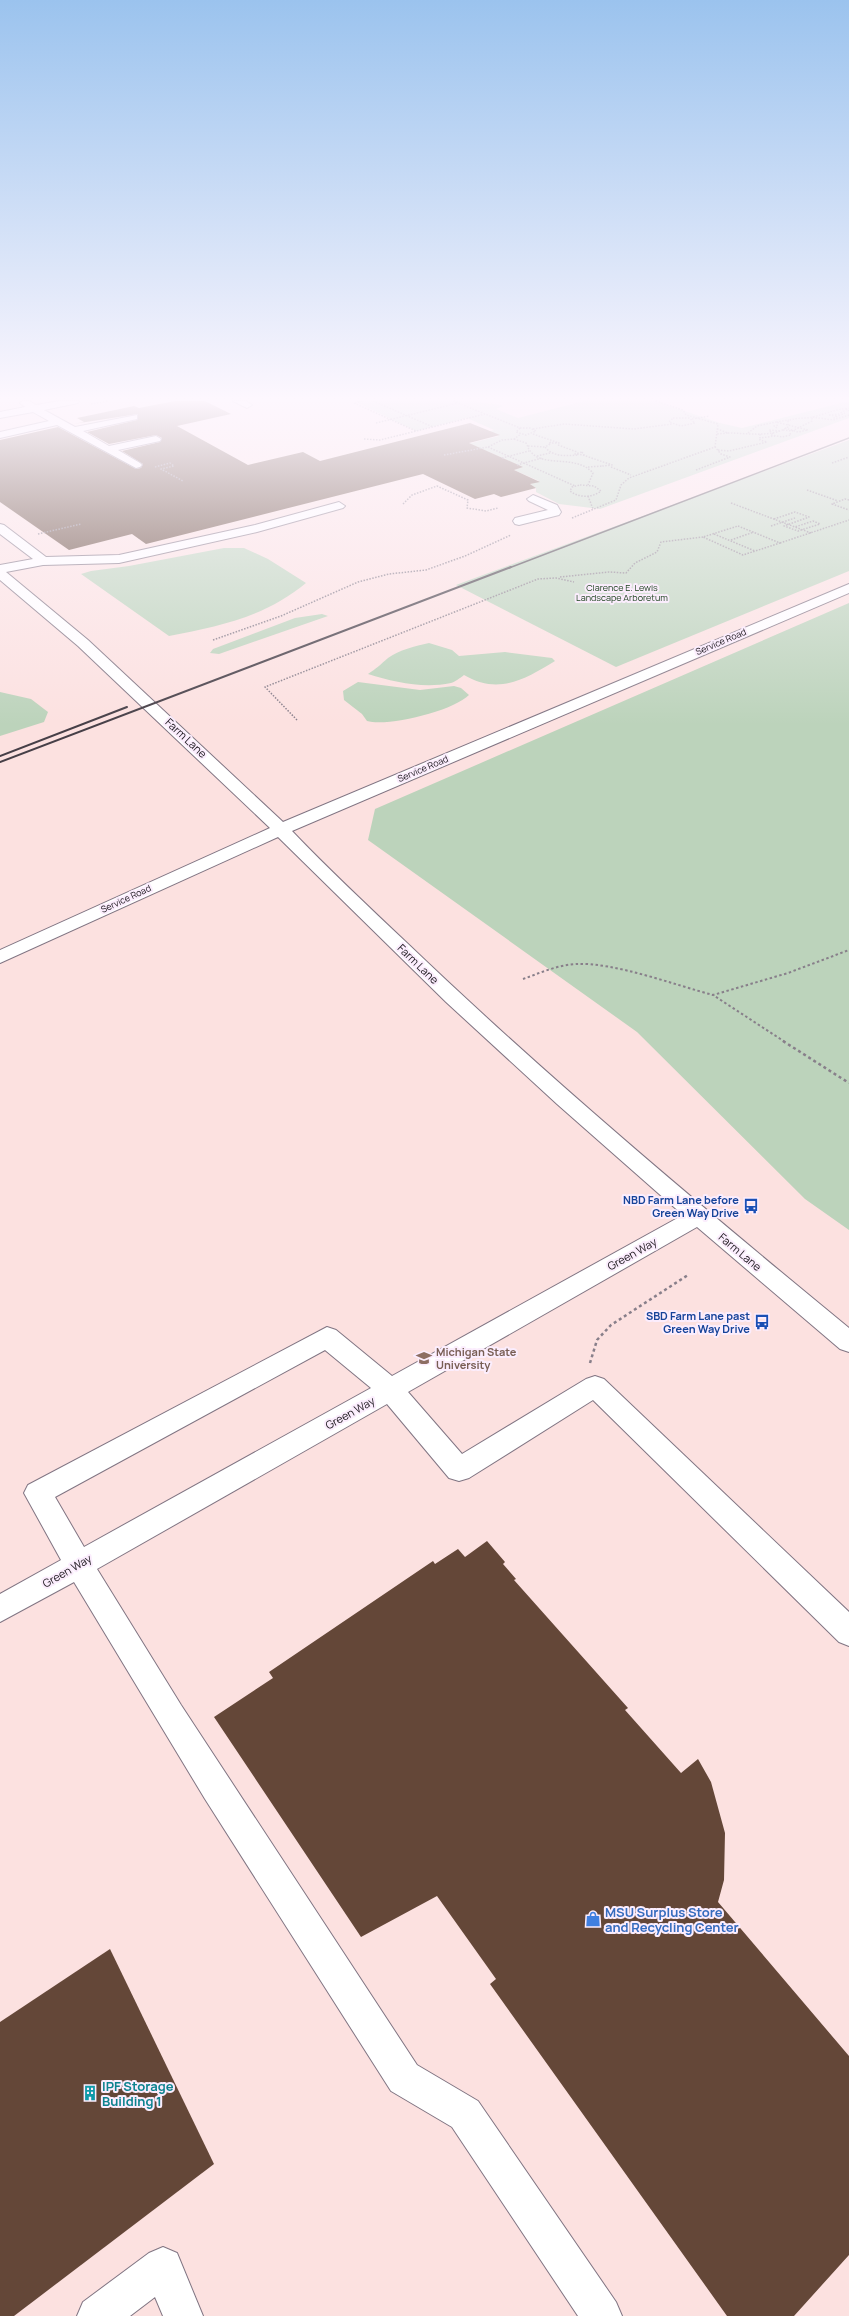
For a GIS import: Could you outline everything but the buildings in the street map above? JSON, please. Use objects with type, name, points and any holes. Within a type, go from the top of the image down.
[{"type":"street","points":[[0,569],[43,561],[119,559],[257,528],[328,509]]},
{"type":"street","points":[[520,521],[554,512],[553,509]]},
{"type":"street","points":[[0,528],[43,561]]},
{"type":"street","name":"Farm Lane","points":[[0,573],[83,643],[260,807],[459,1003],[564,1099],[699,1216],[849,1342]]},
{"type":"street","name":"Service Road","points":[[0,957],[281,829],[849,588]]},
{"type":"street","name":"Green Way","points":[[0,1609],[699,1216]]},
{"type":"street","points":[[602,2316],[466,2114],[404,2078],[147,1677],[78,1565],[38,1493],[327,1337],[391,1390],[459,1470],[595,1386],[849,1632]]},
{"type":"street","points":[[97,2316],[163,2267],[183,2316]]},
{"type":"path","points":[[474,509],[486,511],[494,509]]},
{"type":"path","points":[[566,519],[593,509]]},
{"type":"path","points":[[747,509],[811,533]]},
{"type":"path","points":[[774,519],[795,512],[809,517],[806,518]]},
{"type":"path","points":[[770,526],[794,518]]},
{"type":"path","points":[[806,518],[820,524],[798,531],[784,526],[806,518]]},
{"type":"path","points":[[703,537],[743,555],[849,520]]},
{"type":"path","points":[[795,527],[813,521]]},
{"type":"path","points":[[16,540],[81,524]]},
{"type":"path","points":[[560,577],[609,572],[626,573],[635,563],[657,552],[661,542],[703,537],[738,526],[780,543]]},
{"type":"path","points":[[730,540],[754,532]]},
{"type":"path","points":[[213,640],[281,616],[358,582],[389,574],[426,570],[465,556],[515,533]]},
{"type":"path","points":[[714,534],[755,551]]},
{"type":"path","points":[[297,720],[265,687],[538,579],[556,578],[574,582]]},
{"type":"path","points":[[713,994],[788,973],[849,950]]},
{"type":"path","points":[[523,980],[553,968],[576,964],[606,966],[713,994],[849,1083]]},
{"type":"path","points":[[595,1386],[588,1368],[597,1340],[611,1325],[688,1275]]},
{"type":"shaded area","name":"Michigan State University","points":[[0,509],[849,509],[849,2316],[0,2316]]},
{"type":"green space","name":"Clarence E. Lewis Landscape Arboretum","points":[[662,509],[849,509],[849,571],[616,667],[456,585]]},
{"type":"green space","points":[[224,548],[244,548],[268,559],[306,583],[290,595],[258,612],[224,624],[169,636],[81,574],[91,571],[129,566]]},
{"type":"green space","points":[[849,603],[849,1230],[805,1199],[637,1032],[368,840],[375,809]]},
{"type":"green space","points":[[322,614],[328,616],[219,654],[210,653],[213,649],[295,618]]},
{"type":"green space","points":[[429,643],[452,650],[459,656],[505,652],[552,658],[555,661],[522,679],[511,683],[500,684],[488,684],[476,681],[464,675],[451,683],[440,685],[419,685],[388,680],[368,674],[388,658],[397,653]]},
{"type":"green space","points":[[358,682],[420,690],[454,686],[461,688],[469,695],[449,707],[420,716],[390,722],[367,721],[362,714],[344,700],[343,691]]},
{"type":"green space","points":[[0,692],[31,699],[48,712],[44,722],[0,736]]},
{"type":"railway","points":[[509,568],[663,509]]},
{"type":"railway","points":[[0,762],[511,567]]},
{"type":"railway","points":[[0,756],[127,707]]},
{"type":"place","name":"NBD Farm Lane before Green Way Drive","points":[[751,1206]]},
{"type":"place","name":"SBD Farm Lane past Green Way Drive","points":[[762,1322]]},
{"type":"place","name":"Michigan State University","points":[[424,1358]]},
{"type":"place","name":"MSU Surplus Store and Recycling Center","points":[[593,1919]]},
{"type":"place","name":"IPF Storage Building 1","points":[[90,2093]]}]
